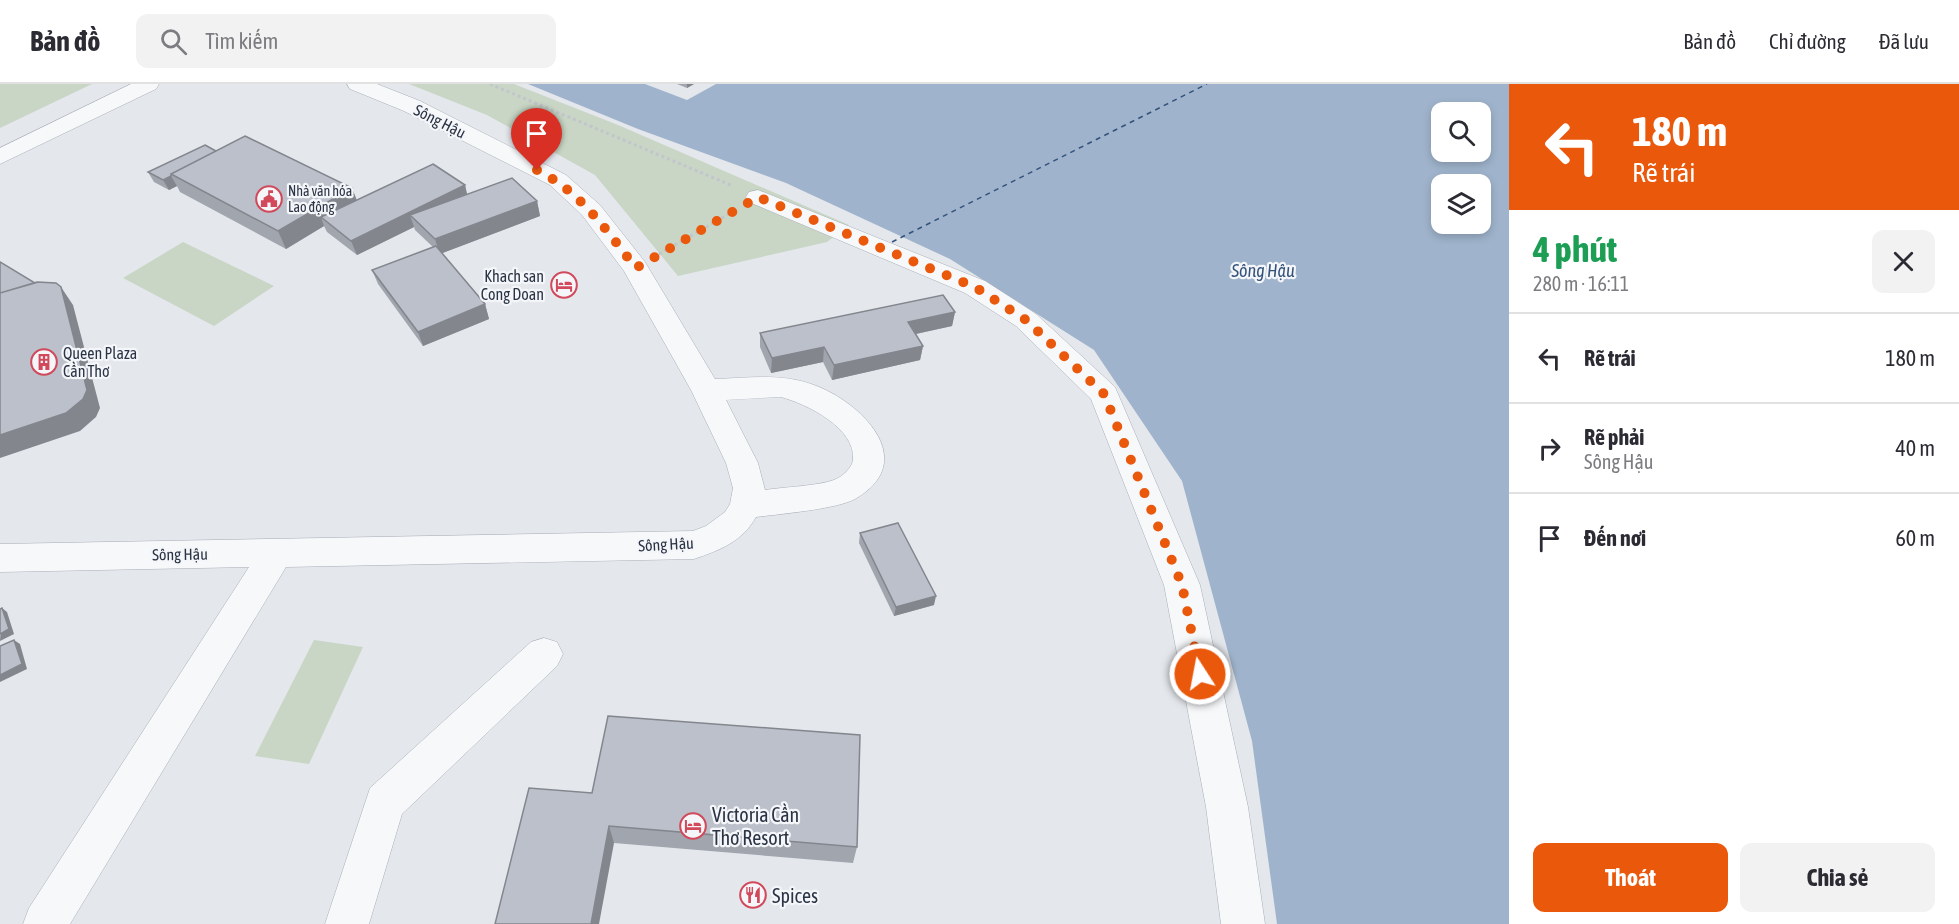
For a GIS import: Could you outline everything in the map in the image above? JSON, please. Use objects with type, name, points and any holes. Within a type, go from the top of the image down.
[{"type":"street","points":[[0,157],[148,84]]},
{"type":"street","name":"Sông Hậu","points":[[0,558],[694,545],[718,536],[737,521],[746,506],[749,488],[742,464],[706,390],[636,268],[591,210],[558,180],[412,106],[358,84]]},
{"type":"street","points":[[758,197],[975,287],[1026,320],[1104,394],[1182,585],[1227,807],[1243,924]]},
{"type":"street","points":[[706,390],[781,387],[805,393],[835,410],[860,431],[869,449],[868,467],[842,492],[746,506]]},
{"type":"street","points":[[45,924],[277,552]]},
{"type":"street","points":[[347,924],[385,802],[544,654]]},
{"type":"path","points":[[490,84],[758,197]]},
{"type":"path","points":[[636,268],[758,197]]},
{"type":"green space","points":[[0,84],[92,84],[0,128]]},
{"type":"green space","points":[[409,84],[514,84],[618,125],[849,225],[827,242],[678,276],[595,175],[487,115]]},
{"type":"green space","points":[[183,242],[274,286],[214,326],[123,278]]},
{"type":"green space","points":[[314,640],[363,647],[309,764],[255,756]]},
{"type":"water","name":"Sông Hậu","points":[[528,84],[645,84],[687,100],[716,84],[1509,84],[1509,924],[1277,924],[1252,741],[1182,481],[1094,350],[950,259],[786,183],[638,129]]},
{"type":"building","name":"Nhà văn hóa Lao động","points":[[245,136],[352,188],[278,231],[171,174]]},
{"type":"building","points":[[205,145],[216,151],[163,180],[148,172]]},
{"type":"building","points":[[433,164],[465,185],[351,241],[321,217]]},
{"type":"building","points":[[512,178],[537,201],[435,239],[410,215]]},
{"type":"building","points":[[436,246],[485,304],[418,332],[372,270]]},
{"type":"building","points":[[0,262],[35,283],[0,293]]},
{"type":"building","name":"Queen Plaza Cần Thơ","points":[[37,282],[56,283],[61,287],[87,390],[83,399],[66,413],[0,435],[0,293]]},
{"type":"building","points":[[943,295],[955,312],[908,322],[923,346],[834,365],[824,347],[772,358],[760,333]]},
{"type":"building","points":[[898,523],[936,596],[896,607],[860,533]]},
{"type":"building","points":[[2,608],[9,629],[0,634],[0,609]]},
{"type":"building","points":[[14,640],[22,664],[0,675],[0,646]]},
{"type":"building","name":"Victoria Cần Thơ Resort","points":[[608,716],[860,735],[857,847],[609,826],[591,924],[495,924],[529,788],[592,793]]},
{"type":"ferry route","points":[[892,242],[1207,84]]},
{"type":"place","name":"Nhà văn hóa Lao động","points":[[269,199]]},
{"type":"place","name":"Khach san Cong Doan","points":[[564,285]]},
{"type":"place","name":"Queen Plaza Cần Thơ","points":[[44,362]]},
{"type":"place","name":"Victoria Cần Thơ Resort","points":[[693,826]]},
{"type":"place","name":"Spices","points":[[753,895]]},
{"type":"route","points":[[537,170],[558,180],[591,210],[636,268],[758,197],[975,287],[1026,320],[1104,394],[1182,585],[1200,674]]}]
